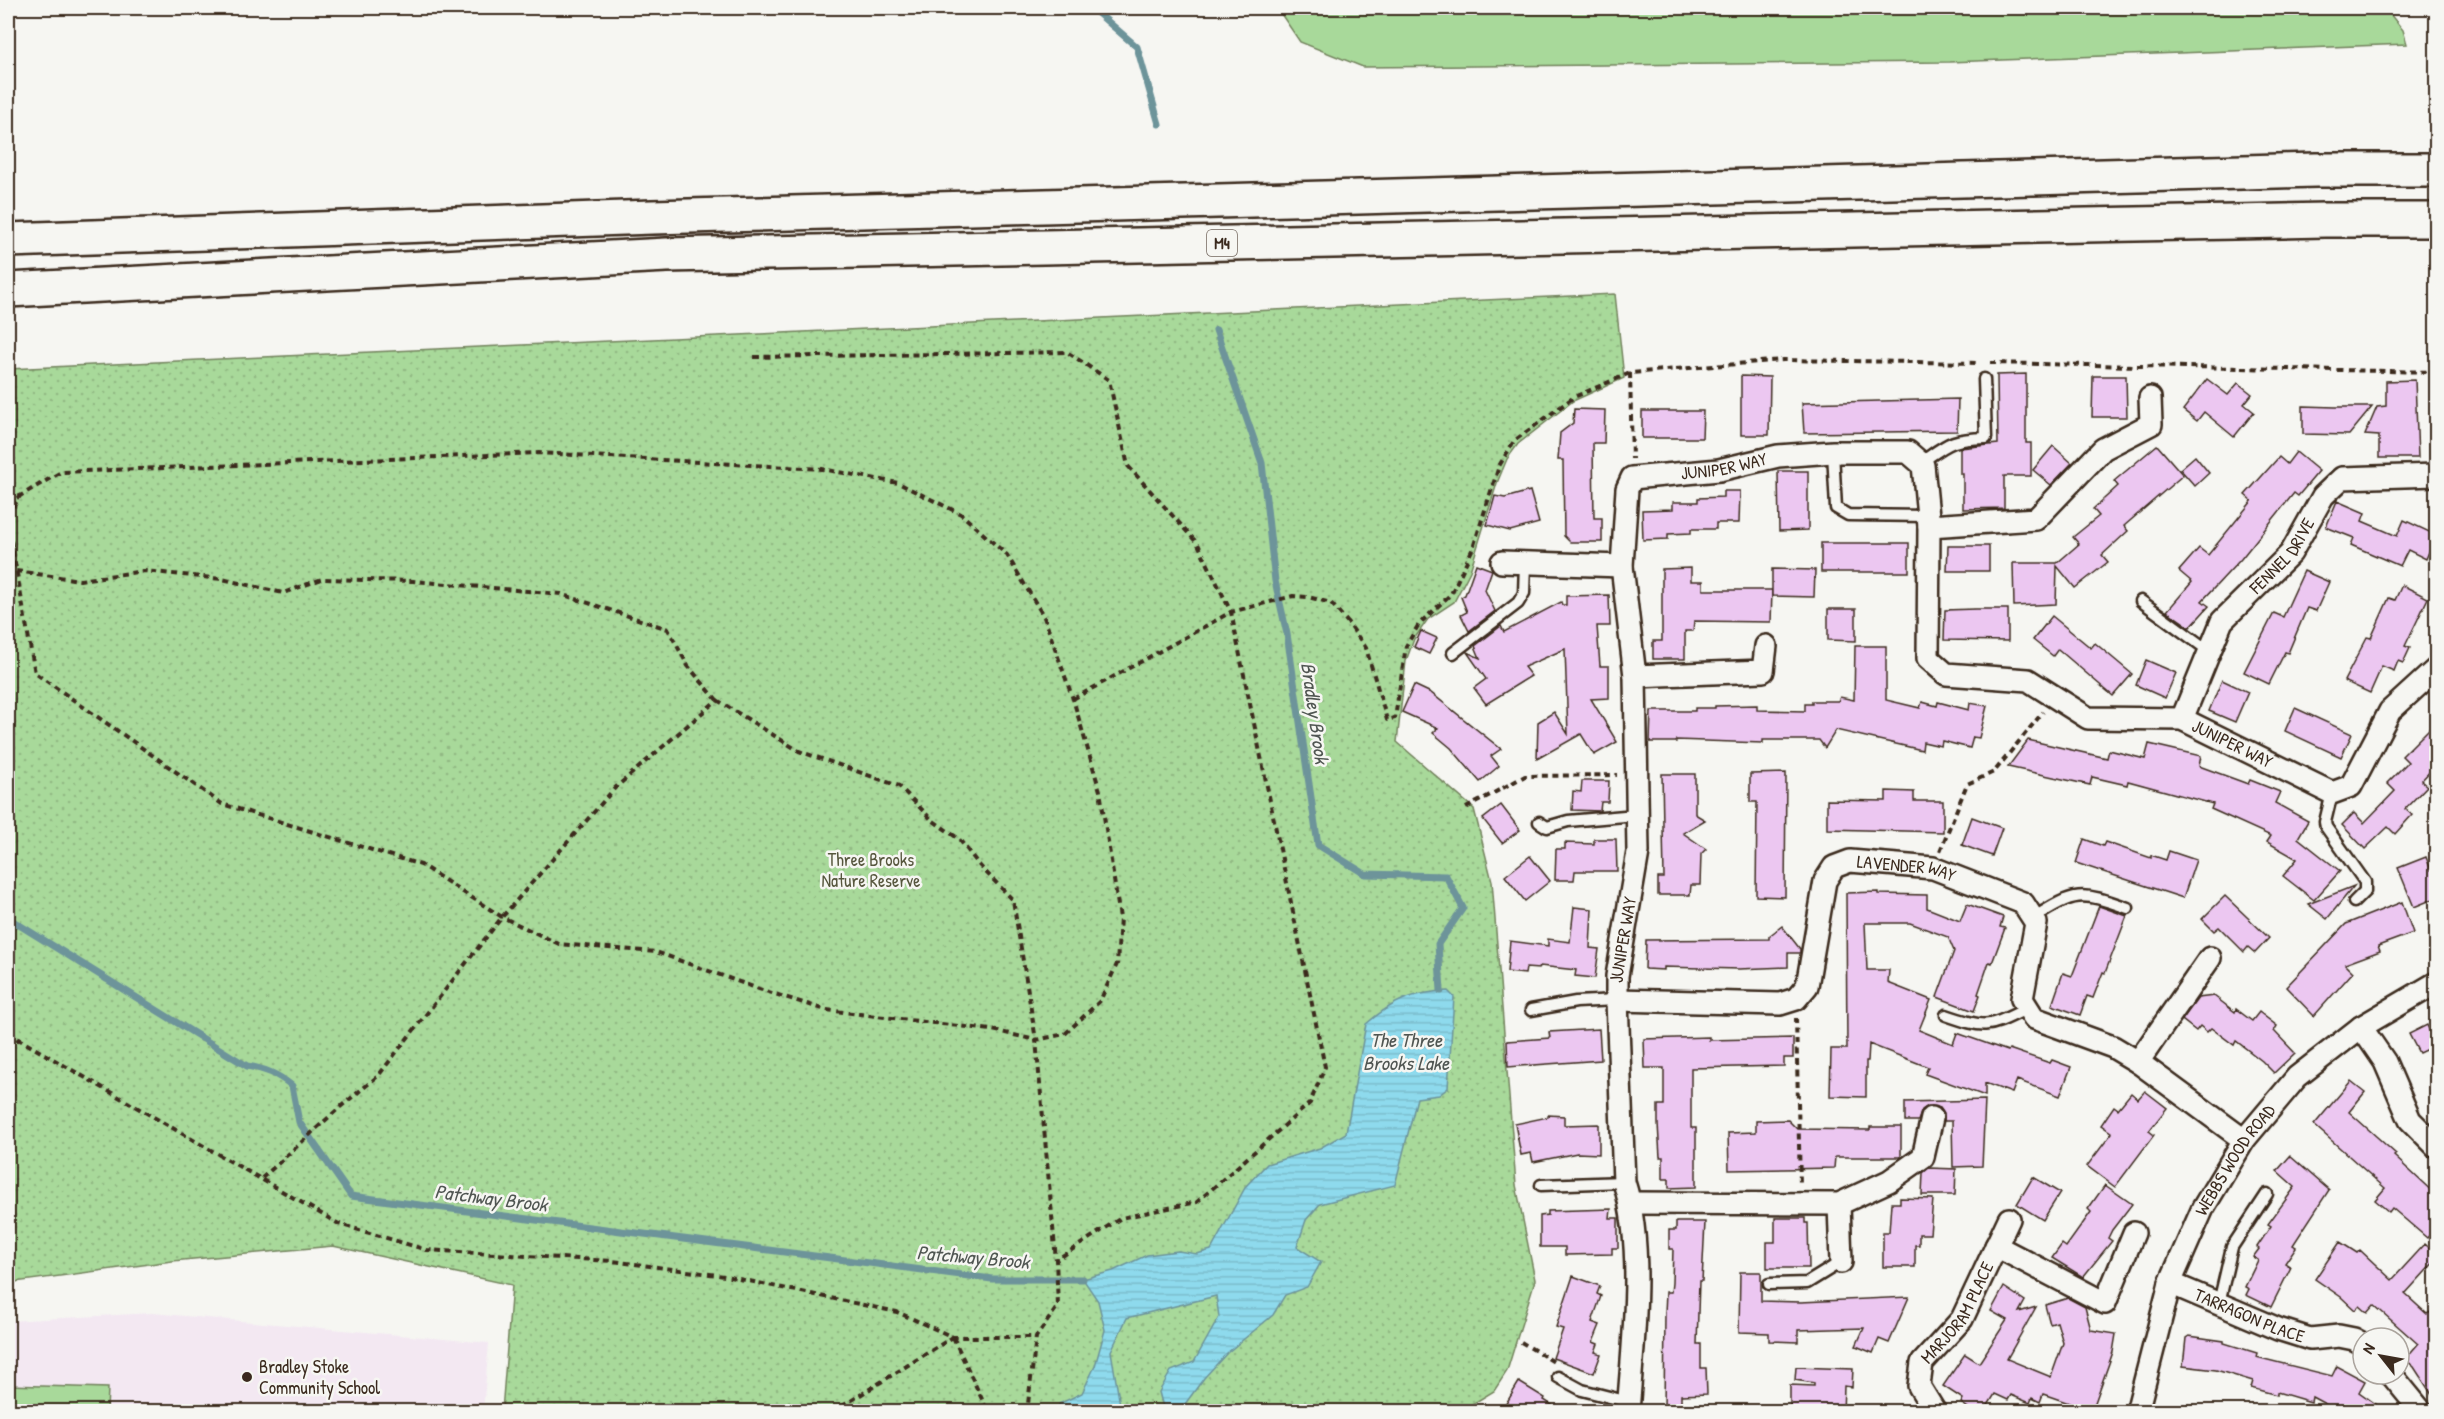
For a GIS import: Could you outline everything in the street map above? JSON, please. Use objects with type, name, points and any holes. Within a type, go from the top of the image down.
[{"type":"highway","points":[[8,240],[675,216],[2304,170],[2436,170]]},
{"type":"highway","name":"M4","points":[[8,290],[667,255],[2325,220],[2436,220]]},
{"type":"street","points":[[1928,521],[2036,519],[2103,449],[2151,424],[2150,398]]},
{"type":"street","name":"JUNIPER WAY","points":[[1628,1406],[1636,1280],[1631,1203],[1624,1182],[1617,976],[1638,852],[1635,675],[1622,566],[1627,489],[1632,478],[1719,470],[1778,456],[1833,452],[1908,452],[1923,465],[1928,521],[1928,658],[1946,674],[2028,680],[2088,718],[2182,719],[2331,793]]},
{"type":"street","name":"FENNEL DRIVE","points":[[2182,719],[2222,621],[2291,553],[2323,496],[2342,478],[2436,475]]},
{"type":"street","points":[[1502,562],[1622,566]]},
{"type":"street","points":[[1635,675],[1763,671],[1766,646]]},
{"type":"street","points":[[2331,793],[2351,786],[2390,711],[2436,669]]},
{"type":"street","name":"LAVENDER WAY","points":[[1796,999],[1808,987],[1825,881],[1834,867],[1850,861],[1933,868],[2023,903],[2033,918]]},
{"type":"street","points":[[2033,918],[2036,923],[2022,999],[2034,1018],[2113,1047],[2138,1062],[2244,1140]]},
{"type":"street","points":[[2138,1062],[2210,958]]},
{"type":"street","name":"WEBBS WOOD ROAD","points":[[2137,1412],[2170,1283],[2204,1208],[2244,1140],[2297,1077],[2361,1027],[2436,983]]},
{"type":"street","points":[[1617,1000],[1780,1004],[1796,999]]},
{"type":"street","points":[[2361,1027],[2385,1062],[2410,1120],[2436,1146]]},
{"type":"street","points":[[1631,1203],[1839,1204],[1889,1181],[1923,1157],[1932,1118]]},
{"type":"street","points":[[1839,1204],[1841,1262]]},
{"type":"street","name":"MARJORAM PLACE","points":[[1935,1412],[1919,1386],[1922,1363],[1962,1319],[2010,1219]]},
{"type":"street","name":"MARJORAM PLACE","points":[[1996,1246],[2105,1303],[2134,1233]]},
{"type":"street","name":"TARRAGON PLACE","points":[[2170,1283],[2277,1329],[2310,1339],[2339,1336],[2351,1338]]},
{"type":"street","points":[[2401,1386],[2422,1412]]},
{"type":"lane","points":[[1920,463],[1959,438],[1986,438],[1984,379]]},
{"type":"lane","points":[[1833,452],[1836,508],[1848,515],[1928,521]]},
{"type":"lane","points":[[1453,653],[1518,603],[1524,593],[1526,563]]},
{"type":"lane","points":[[2141,601],[2209,651]]},
{"type":"lane","points":[[2331,793],[2326,827],[2365,882],[2365,891],[2354,902]]},
{"type":"lane","points":[[1539,822],[1547,827],[1568,821],[1636,815]]},
{"type":"lane","points":[[2033,918],[2064,898],[2078,894],[2095,896],[2128,908]]},
{"type":"lane","points":[[1531,1010],[1576,1002],[1617,1000]]},
{"type":"lane","points":[[1946,1015],[1971,1024],[1990,1026],[2028,1008]]},
{"type":"lane","points":[[1541,1185],[1624,1182]]},
{"type":"lane","points":[[2219,1303],[2232,1247],[2267,1194]]},
{"type":"lane","points":[[1769,1284],[1807,1283],[1841,1262]]},
{"type":"lane","points":[[1558,1377],[1590,1393],[1628,1406]]},
{"type":"path","points":[[754,357],[1067,352],[1109,380],[1128,466],[1197,543],[1231,612],[1325,1067],[1310,1103],[1197,1202],[1122,1218],[1056,1260]]},
{"type":"path","points":[[1630,373],[1632,478]]},
{"type":"path","points":[[8,504],[61,472],[539,453],[822,469],[898,483],[961,514],[1007,555],[1044,617],[1073,699],[1102,803],[1120,918],[1117,964],[1100,1001],[1065,1034],[1036,1040],[992,1030],[826,1010],[656,952],[559,944],[502,917],[421,866],[222,804],[35,673],[8,524]]},
{"type":"path","points":[[8,516],[20,496]]},
{"type":"path","points":[[16,571],[80,580],[144,571],[222,579],[283,593],[322,579],[413,581],[561,594],[668,629],[688,666],[717,700],[799,751],[899,786],[932,820],[959,839],[979,865],[1013,900],[1036,1040],[1058,1306],[1036,1337],[1027,1412]]},
{"type":"path","points":[[1073,699],[1231,612],[1293,596]]},
{"type":"path","points":[[1933,868],[1966,784],[1994,772],[2055,697]]},
{"type":"path","points":[[261,1179],[378,1076],[502,917],[615,788],[717,700]]},
{"type":"path","points":[[1466,808],[1525,776],[1636,775]]},
{"type":"path","points":[[1796,999],[1800,1204]]},
{"type":"path","points":[[8,1033],[339,1224],[427,1250],[612,1261],[725,1276],[897,1312],[953,1337],[1036,1337]]},
{"type":"path","points":[[8,1048],[19,1039]]},
{"type":"path","points":[[833,1412],[953,1337]]},
{"type":"path","points":[[953,1337],[988,1412]]},
{"type":"path","points":[[843,1405],[849,1412]]},
{"type":"shaded area","name":"Bradley Stoke Community School","points":[[152,1313],[489,1343],[483,1411],[8,1412],[8,1321]]},
{"type":"green space","points":[[1277,8],[2385,8],[2403,30],[2407,44],[1949,62],[1363,67],[1300,42]]},
{"type":"green space","name":"Three Brooks Nature Reserve","points":[[1615,294],[1624,378],[1573,401],[1518,444],[1507,459],[1497,483],[1470,571],[1454,602],[1428,619],[1414,639],[1406,661],[1397,742],[1474,809],[1492,881],[1516,1185],[1535,1280],[1507,1371],[1494,1391],[1461,1411],[502,1411],[512,1285],[333,1246],[172,1261],[8,1283],[8,369]]},
{"type":"green space","points":[[8,1385],[108,1388],[107,1411],[8,1411]]},
{"type":"water","name":"The Three Brooks Lake","points":[[1448,991],[1454,997],[1448,1088],[1439,1095],[1417,1098],[1395,1185],[1320,1204],[1306,1220],[1297,1247],[1321,1262],[1307,1287],[1285,1295],[1273,1315],[1227,1353],[1204,1378],[1180,1411],[1164,1411],[1159,1392],[1171,1371],[1194,1362],[1219,1317],[1216,1296],[1127,1318],[1111,1351],[1121,1411],[1059,1411],[1059,1404],[1082,1393],[1095,1366],[1105,1330],[1098,1301],[1083,1279],[1113,1271],[1147,1255],[1178,1251],[1197,1254],[1211,1250],[1246,1186],[1267,1164],[1320,1148],[1346,1133],[1366,1024],[1385,1009],[1404,999],[1424,993]]},
{"type":"building","points":[[2026,374],[2026,443],[2031,443],[2031,476],[2004,476],[2004,508],[1963,509],[1960,448],[1998,444],[1997,375]]},
{"type":"building","points":[[1741,376],[1770,377],[1769,435],[1741,435]]},
{"type":"building","points":[[2093,376],[2126,376],[2127,417],[2092,417]]},
{"type":"building","points":[[2207,379],[2228,395],[2238,383],[2252,394],[2244,404],[2254,412],[2234,437],[2204,412],[2197,421],[2183,410]]},
{"type":"building","points":[[2415,380],[2418,458],[2379,458],[2379,436],[2365,435],[2377,407],[2386,406],[2386,381]]},
{"type":"building","points":[[1958,399],[1957,431],[1804,433],[1802,403]]},
{"type":"building","points":[[2303,406],[2372,407],[2349,435],[2303,434]]},
{"type":"building","points":[[1574,409],[1605,410],[1604,443],[1593,443],[1594,518],[1602,518],[1602,542],[1570,542],[1564,536],[1563,460],[1558,460],[1560,433],[1573,423]]},
{"type":"building","points":[[1642,411],[1703,411],[1702,438],[1642,438]]},
{"type":"building","points":[[2157,445],[2183,475],[2124,526],[2128,531],[2102,555],[2108,562],[2075,588],[2057,566],[2056,604],[2014,606],[2013,563],[2057,563],[2079,544],[2073,537],[2099,516],[2093,509],[2118,486],[2114,481]]},
{"type":"building","points":[[2053,446],[2072,463],[2051,485],[2033,470]]},
{"type":"building","points":[[2296,452],[2319,471],[2298,496],[2294,493],[2241,559],[2202,601],[2209,606],[2190,627],[2167,611],[2192,582],[2179,571],[2199,548],[2208,555],[2252,501],[2245,495],[2279,457],[2287,464]]},
{"type":"building","points":[[2195,456],[2209,473],[2195,486],[2180,469]]},
{"type":"building","points":[[1778,471],[1808,471],[1808,530],[1779,531]]},
{"type":"building","points":[[1530,491],[1539,523],[1510,531],[1487,525],[1495,496],[1505,498]]},
{"type":"building","points":[[1723,491],[1740,491],[1739,523],[1716,523],[1716,529],[1691,529],[1691,533],[1668,534],[1668,539],[1643,540],[1642,510],[1673,509],[1673,502],[1698,502],[1698,498],[1723,497]]},
{"type":"building","points":[[2337,501],[2365,513],[2362,521],[2397,536],[2404,520],[2436,535],[2426,559],[2408,550],[2400,566],[2351,545],[2354,538],[2326,527]]},
{"type":"building","points":[[1821,543],[1909,543],[1909,572],[1821,572]]},
{"type":"building","points":[[1948,546],[1989,546],[1989,571],[1947,571]]},
{"type":"building","points":[[1476,564],[1492,570],[1485,590],[1495,611],[1469,631],[1461,615],[1467,612],[1461,597],[1465,595]]},
{"type":"building","points":[[1691,568],[1691,581],[1703,581],[1703,590],[1772,590],[1771,622],[1694,621],[1693,631],[1685,631],[1685,659],[1653,659],[1653,641],[1662,641],[1662,569]]},
{"type":"building","points":[[1772,569],[1815,570],[1814,597],[1772,596]]},
{"type":"building","points":[[2304,571],[2329,582],[2316,611],[2307,608],[2288,653],[2285,652],[2269,684],[2244,672],[2274,613],[2283,617]]},
{"type":"building","points":[[2402,585],[2428,598],[2405,646],[2410,648],[2403,663],[2398,661],[2394,671],[2382,666],[2370,693],[2344,681],[2367,637],[2371,638],[2389,598],[2395,600]]},
{"type":"building","points":[[1609,595],[1610,626],[1597,626],[1600,666],[1609,666],[1609,698],[1591,699],[1617,742],[1594,755],[1581,734],[1537,759],[1538,722],[1554,712],[1568,734],[1565,649],[1524,667],[1531,676],[1486,704],[1474,688],[1486,679],[1467,652],[1480,658],[1475,646],[1501,626],[1504,632],[1561,602],[1562,605],[1566,605],[1566,596]]},
{"type":"building","points":[[1828,609],[1856,609],[1856,641],[1828,640]]},
{"type":"building","points":[[2008,609],[2008,641],[1944,640],[1945,610]]},
{"type":"building","points":[[2052,616],[2091,648],[2095,643],[2132,674],[2113,696],[2058,649],[2053,656],[2033,640]]},
{"type":"building","points":[[1421,631],[1437,638],[1429,654],[1414,647]]},
{"type":"building","points":[[1855,646],[1886,646],[1886,700],[1920,708],[1922,702],[1937,706],[1938,702],[1969,710],[1970,703],[1987,706],[1979,738],[1973,737],[1970,748],[1942,741],[1941,746],[1923,742],[1922,750],[1836,730],[1825,748],[1819,740],[1763,740],[1763,743],[1676,740],[1676,742],[1650,742],[1651,711],[1695,711],[1695,708],[1715,708],[1715,706],[1757,705],[1757,710],[1805,711],[1805,704],[1812,704],[1812,701],[1838,701],[1840,697],[1854,700]]},
{"type":"building","points":[[2146,660],[2176,673],[2165,698],[2136,685]]},
{"type":"building","points":[[2222,680],[2248,692],[2235,722],[2209,711]]},
{"type":"building","points":[[1414,685],[1431,693],[1501,749],[1491,756],[1499,766],[1480,782],[1451,748],[1433,733],[1438,728],[1402,712]]},
{"type":"building","points":[[2295,708],[2352,734],[2341,757],[2285,731]]},
{"type":"building","points":[[2436,722],[2436,765],[2421,781],[2427,786],[2405,809],[2412,815],[2395,834],[2388,827],[2365,849],[2342,825],[2354,813],[2364,823],[2395,791],[2387,783],[2408,762],[2402,756]]},
{"type":"building","points":[[2028,740],[2107,758],[2109,750],[2145,759],[2149,744],[2201,756],[2199,766],[2248,784],[2250,780],[2280,792],[2275,803],[2308,821],[2298,838],[2340,871],[2314,900],[2283,876],[2297,859],[2267,842],[2271,836],[2211,809],[2213,804],[2128,781],[2127,785],[2092,777],[2090,785],[2008,767]]},
{"type":"building","points":[[1786,773],[1785,897],[1756,896],[1757,802],[1750,802],[1750,774]]},
{"type":"building","points":[[1662,774],[1695,774],[1695,814],[1705,820],[1683,833],[1706,849],[1701,854],[1700,885],[1691,885],[1690,895],[1658,895],[1658,878],[1664,878]]},
{"type":"building","points":[[1582,781],[1609,781],[1608,802],[1601,802],[1600,811],[1572,810],[1573,791],[1581,792]]},
{"type":"building","points":[[1886,791],[1914,792],[1914,801],[1943,801],[1943,832],[1827,829],[1827,800],[1886,801]]},
{"type":"building","points":[[1501,805],[1520,830],[1502,843],[1483,819]]},
{"type":"building","points":[[1972,817],[2002,828],[1992,856],[1962,845]]},
{"type":"building","points":[[1594,839],[1616,839],[1617,871],[1575,871],[1574,880],[1555,880],[1556,849],[1565,849],[1565,843],[1594,844]]},
{"type":"building","points":[[2084,839],[2103,846],[2105,842],[2151,858],[2151,855],[2166,860],[2169,851],[2196,860],[2183,898],[2076,863]]},
{"type":"building","points":[[1530,856],[1550,881],[1525,901],[1505,876]]},
{"type":"building","points":[[2426,857],[2431,870],[2436,867],[2436,898],[2414,907],[2398,868]]},
{"type":"building","points":[[2354,886],[2327,919],[2308,904]]},
{"type":"building","points":[[1879,892],[1879,894],[1927,895],[1927,908],[1960,921],[1967,904],[2003,917],[2000,927],[2005,928],[1992,963],[1989,962],[1974,1011],[1937,997],[1954,951],[1948,937],[1910,923],[1865,923],[1867,970],[1889,970],[1888,983],[1931,1000],[1919,1030],[1953,1044],[1957,1033],[2008,1051],[2009,1049],[2050,1063],[2052,1060],[2071,1067],[2060,1096],[2017,1080],[2012,1093],[1985,1083],[1985,1096],[1925,1074],[1928,1067],[1869,1044],[1868,1061],[1866,1061],[1866,1097],[1830,1096],[1831,1049],[1847,1049],[1846,893]]},
{"type":"building","points":[[2225,896],[2269,938],[2255,953],[2248,947],[2244,952],[2219,927],[2214,931],[2202,919]]},
{"type":"building","points":[[2402,902],[2413,933],[2378,946],[2380,951],[2345,964],[2353,972],[2314,1016],[2286,987],[2346,924]]},
{"type":"building","points":[[2099,906],[2127,916],[2105,973],[2103,972],[2093,998],[2087,996],[2080,1015],[2052,1005],[2063,973],[2072,976]]},
{"type":"building","points":[[1574,907],[1592,909],[1590,948],[1599,949],[1595,978],[1575,976],[1576,970],[1540,966],[1539,969],[1526,968],[1525,974],[1507,972],[1510,941],[1548,946],[1548,939],[1570,942]]},
{"type":"building","points":[[1782,926],[1800,949],[1800,953],[1788,953],[1788,967],[1645,969],[1646,940],[1769,939],[1769,936]]},
{"type":"building","points":[[2214,996],[2235,1012],[2236,1009],[2252,1021],[2259,1012],[2277,1026],[2274,1031],[2295,1053],[2274,1073],[2236,1041],[2234,1045],[2211,1028],[2207,1032],[2200,1026],[2196,1031],[2182,1020],[2198,998]]},
{"type":"building","points":[[2427,1025],[2436,1045],[2419,1053],[2409,1034]]},
{"type":"building","points":[[1599,1029],[1601,1060],[1508,1067],[1507,1041],[1550,1038],[1549,1032]]},
{"type":"building","points":[[1709,1037],[1709,1040],[1793,1038],[1793,1058],[1784,1058],[1784,1066],[1691,1068],[1691,1128],[1696,1128],[1696,1187],[1669,1188],[1669,1179],[1663,1179],[1663,1157],[1660,1157],[1658,1124],[1658,1105],[1664,1105],[1664,1068],[1645,1068],[1644,1039]]},
{"type":"building","points":[[2351,1081],[2365,1092],[2349,1112],[2396,1154],[2394,1156],[2436,1195],[2436,1228],[2427,1238],[2392,1208],[2389,1212],[2375,1200],[2385,1188],[2314,1125]]},
{"type":"building","points":[[2145,1091],[2167,1108],[2149,1131],[2154,1135],[2115,1187],[2087,1166],[2112,1133],[2101,1125],[2114,1106],[2118,1109],[2131,1093],[2138,1099]]},
{"type":"building","points":[[1985,1100],[1982,1166],[1953,1167],[1952,1121],[1944,1121],[1944,1114],[1940,1108],[1928,1106],[1922,1110],[1918,1121],[1905,1121],[1905,1102]]},
{"type":"building","points":[[1548,1115],[1564,1116],[1564,1125],[1599,1124],[1599,1154],[1577,1153],[1533,1162],[1531,1153],[1521,1155],[1515,1124],[1548,1117]]},
{"type":"building","points":[[1788,1120],[1797,1129],[1870,1130],[1870,1127],[1901,1127],[1901,1157],[1835,1157],[1834,1168],[1729,1170],[1728,1133],[1756,1132],[1756,1121]]},
{"type":"building","points":[[2290,1156],[2329,1190],[2293,1245],[2296,1247],[2285,1263],[2291,1267],[2271,1307],[2246,1295],[2249,1289],[2245,1287],[2258,1260],[2253,1257],[2259,1249],[2257,1247],[2271,1226],[2268,1224],[2295,1187],[2277,1171]]},
{"type":"building","points":[[1929,1168],[1956,1169],[1955,1195],[1922,1195],[1923,1173]]},
{"type":"building","points":[[2033,1177],[2060,1193],[2043,1220],[2017,1204]]},
{"type":"building","points":[[2105,1185],[2132,1204],[2112,1230],[2108,1238],[2112,1241],[2083,1277],[2052,1258],[2062,1244],[2066,1247],[2091,1212],[2088,1209]]},
{"type":"building","points":[[1900,1198],[1933,1199],[1930,1234],[1919,1234],[1919,1245],[1915,1245],[1915,1267],[1883,1267],[1883,1232],[1889,1232],[1891,1203],[1900,1203]]},
{"type":"building","points":[[1611,1209],[1610,1218],[1618,1218],[1618,1248],[1612,1248],[1612,1254],[1565,1255],[1565,1247],[1540,1247],[1540,1216],[1548,1215],[1548,1211]]},
{"type":"building","points":[[1775,1218],[1805,1218],[1805,1223],[1808,1223],[1809,1268],[1767,1268],[1767,1242],[1775,1242]]},
{"type":"building","points":[[1676,1222],[1705,1222],[1702,1281],[1699,1281],[1697,1344],[1701,1344],[1701,1368],[1706,1368],[1707,1394],[1681,1395],[1681,1412],[1664,1412],[1666,1292],[1671,1292],[1673,1249],[1669,1249],[1669,1230],[1676,1230]]},
{"type":"building","points":[[2340,1242],[2357,1253],[2360,1250],[2392,1280],[2425,1244],[2436,1254],[2436,1260],[2405,1294],[2427,1314],[2436,1309],[2436,1401],[2411,1364],[2411,1352],[2418,1344],[2411,1338],[2411,1326],[2398,1326],[2374,1305],[2367,1313],[2359,1306],[2355,1310],[2315,1279]]},
{"type":"building","points":[[1740,1272],[1761,1272],[1761,1301],[1801,1302],[1909,1297],[1889,1343],[1879,1339],[1873,1353],[1856,1346],[1864,1328],[1798,1330],[1798,1342],[1769,1341],[1769,1333],[1739,1332]]},
{"type":"building","points":[[1573,1276],[1600,1286],[1597,1294],[1601,1296],[1592,1322],[1600,1325],[1593,1342],[1598,1344],[1595,1352],[1601,1354],[1594,1373],[1553,1358],[1563,1329],[1556,1327]]},
{"type":"building","points":[[2004,1287],[2025,1301],[2019,1312],[2036,1307],[2007,1359],[2051,1377],[2063,1343],[2057,1322],[2050,1324],[2045,1305],[2068,1298],[2085,1307],[2091,1330],[2116,1334],[2113,1352],[2092,1411],[2043,1394],[2040,1402],[2032,1398],[2030,1403],[2011,1395],[2008,1400],[1995,1394],[1984,1412],[1974,1412],[1961,1403],[1963,1399],[1943,1386],[1965,1354],[1979,1363],[2007,1320],[1991,1311]]},
{"type":"building","points":[[2189,1336],[2224,1341],[2224,1343],[2257,1353],[2256,1357],[2332,1376],[2337,1366],[2351,1374],[2351,1386],[2362,1386],[2359,1392],[2387,1412],[2340,1412],[2312,1397],[2311,1402],[2277,1392],[2277,1395],[2251,1388],[2253,1381],[2216,1370],[2183,1366],[2186,1338]]},
{"type":"building","points":[[1796,1367],[1853,1369],[1852,1387],[1844,1386],[1843,1412],[1790,1412],[1790,1385],[1814,1386],[1814,1383],[1795,1380]]},
{"type":"building","points":[[1519,1382],[1545,1398],[1544,1400],[1563,1412],[1501,1412]]},
{"type":"waterway","points":[[1092,8],[1137,47],[1159,124]]},
{"type":"waterway","name":"Bradley Brook","points":[[1216,330],[1262,463],[1275,581],[1287,634],[1318,845],[1365,874],[1446,876],[1463,908],[1438,944],[1441,991]]},
{"type":"waterway","name":"Patchway Brook","points":[[8,918],[247,1066],[271,1073],[292,1086],[299,1122],[351,1196],[992,1279],[1083,1279]]},
{"type":"place","name":"Bradley Stoke Community School","points":[[247,1377]]}]
